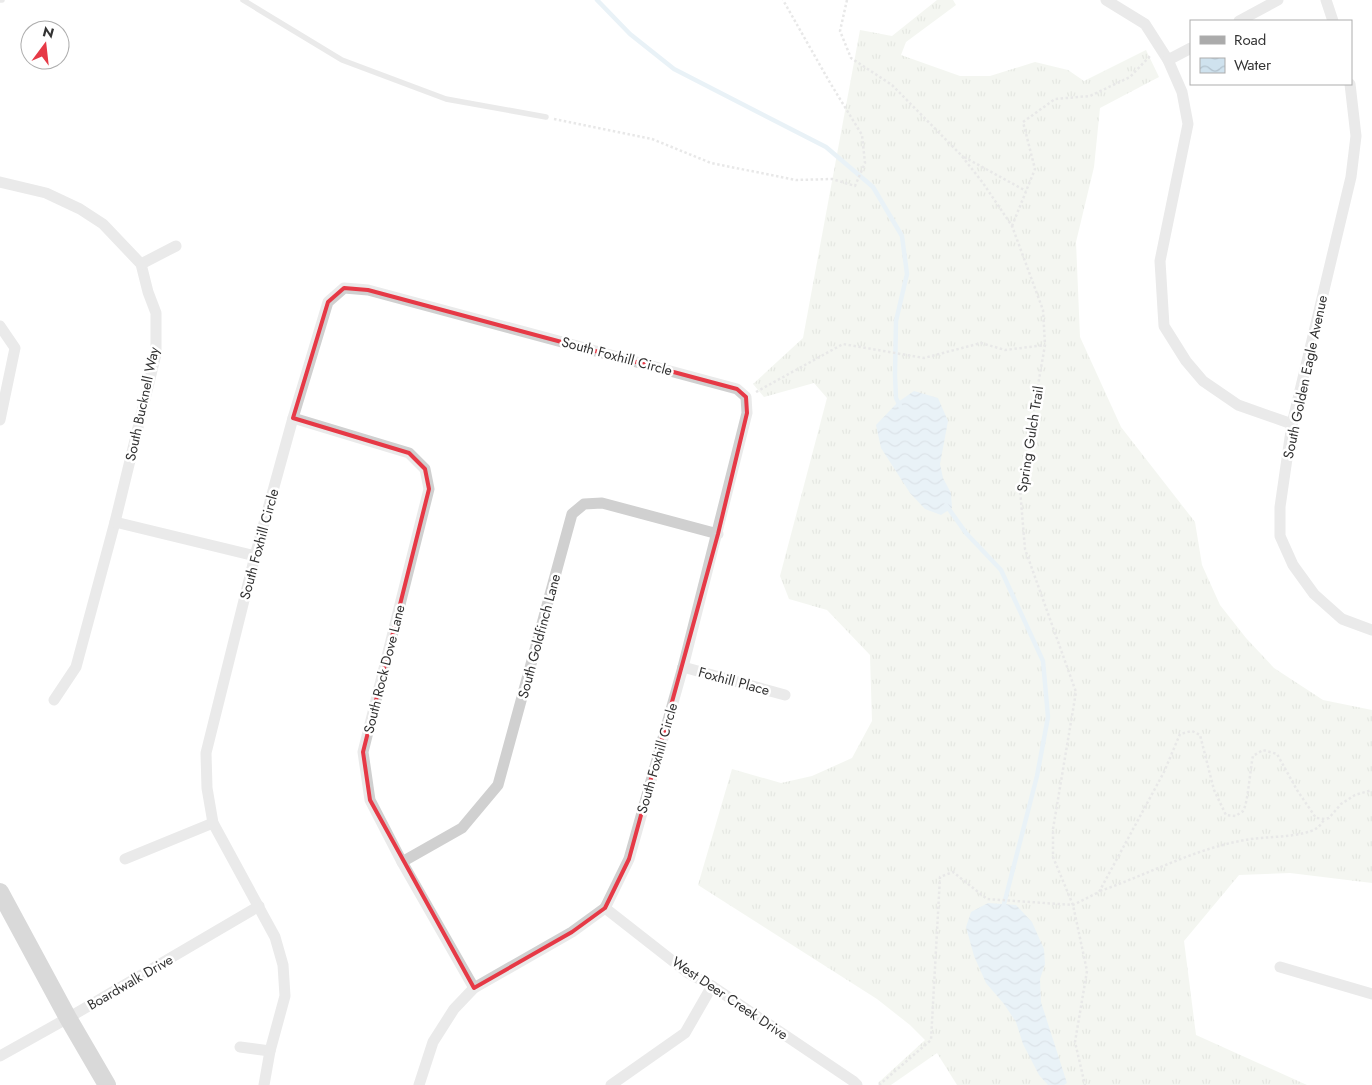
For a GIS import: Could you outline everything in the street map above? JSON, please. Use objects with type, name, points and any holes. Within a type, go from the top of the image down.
[{"type":"main road","points":[[0,892],[68,1018],[107,1085]]},
{"type":"street","points":[[1106,0],[1145,24],[1168,60],[1182,92],[1188,124],[1160,262],[1164,326],[1186,361],[1203,381],[1238,405],[1292,424]]},
{"type":"street","points":[[1241,20],[1278,0]]},
{"type":"street","points":[[1326,0],[1333,20]]},
{"type":"street","points":[[1168,60],[1190,49]]},
{"type":"street","name":"South Golden Eagle Avenue","points":[[1350,85],[1356,136],[1351,177],[1292,424],[1280,507],[1280,536],[1293,565],[1314,594],[1342,619],[1372,630]]},
{"type":"street","name":"South Bucknell Way","points":[[0,182],[46,193],[80,209],[103,224],[141,264],[148,292],[156,313],[156,354],[115,522],[76,667],[54,700]]},
{"type":"street","points":[[141,264],[176,246]]},
{"type":"street","name":"South Foxhill Circle","points":[[264,1085],[270,1051],[285,996],[283,965],[275,938],[213,822],[207,788],[206,753],[255,556],[328,302],[344,288],[368,290],[737,388],[746,398],[747,413],[718,534],[629,859],[605,908],[572,932],[474,988],[454,1009],[432,1042],[419,1085]]},
{"type":"street","points":[[0,326],[15,348],[0,420]]},
{"type":"street","name":"South Rock Dove Lane","points":[[294,418],[409,452],[425,469],[429,489],[363,752],[370,800],[402,862],[474,988]]},
{"type":"street","name":"South Goldfinch Lane","points":[[402,862],[462,828],[498,785],[572,514],[584,504],[602,503],[718,534]]},
{"type":"street","points":[[115,522],[255,556]]},
{"type":"street","name":"Foxhill Place","points":[[683,667],[785,695]]},
{"type":"street","points":[[125,859],[213,822]]},
{"type":"street","name":"Boardwalk Drive","points":[[0,1056],[259,906]]},
{"type":"street","name":"West Deer Creek Drive","points":[[605,908],[688,973],[712,986],[857,1085]]},
{"type":"street","points":[[1280,967],[1372,994]]},
{"type":"street","points":[[611,1085],[685,1034],[712,986]]},
{"type":"street","points":[[240,1048],[270,1051]]},
{"type":"lane","points":[[243,0],[342,60],[446,99],[546,117]]},
{"type":"path","points":[[546,117],[652,139],[711,163],[796,180],[832,179],[855,186],[866,162],[862,135],[829,82],[783,0]]},
{"type":"path","name":"Spring Gulch Trail","points":[[847,0],[840,31],[851,58],[892,85],[961,155],[983,182],[1012,226],[1043,310],[1045,345],[1020,489],[1025,549],[1076,692],[1053,828],[1053,857],[1073,905],[1088,971],[1075,1042],[1085,1085]]},
{"type":"path","points":[[1012,226],[1035,169],[1023,122],[1055,99],[1090,96],[1130,77],[1160,47]]},
{"type":"path","points":[[961,155],[1026,191]]},
{"type":"path","points":[[746,398],[843,344],[924,358],[981,343],[1005,350],[1045,345]]},
{"type":"path","points":[[1099,892],[1164,772],[1180,734],[1192,731],[1200,735],[1214,790],[1226,815],[1236,816],[1243,811],[1248,793],[1253,756],[1263,750],[1277,754],[1297,790],[1316,818],[1325,820]]},
{"type":"path","points":[[879,1085],[931,1040],[940,877],[953,872],[988,899],[1073,905],[1099,892],[1199,852],[1245,840],[1305,833],[1318,828],[1340,804],[1355,795],[1372,790]]},
{"type":"highlighted area","points":[[344,288],[368,290],[737,389],[746,397],[747,413],[718,534],[629,859],[605,908],[572,932],[474,988],[370,800],[363,752],[429,489],[425,469],[409,453],[293,418],[328,302]]},
{"type":"green space","points":[[937,0],[953,0],[956,5],[906,42],[901,55],[960,76],[990,76],[1035,62],[1068,70],[1084,81],[1146,50],[1159,77],[1100,108],[1094,167],[1076,242],[1080,337],[1121,427],[1195,522],[1202,565],[1220,605],[1246,638],[1274,668],[1323,700],[1372,710],[1372,883],[1290,873],[1239,875],[1184,941],[1196,1035],[1307,1085],[957,1085],[937,1053],[891,1085],[881,1085],[878,1083],[925,1040],[910,1025],[877,999],[698,885],[732,769],[781,783],[812,776],[852,758],[872,721],[870,655],[827,610],[789,599],[780,576],[827,398],[814,383],[764,397],[753,384],[803,338],[860,30],[892,36]]},
{"type":"water","points":[[914,391],[938,398],[948,421],[940,464],[943,478],[951,493],[952,508],[941,515],[925,509],[910,493],[881,448],[876,425],[898,402]]},
{"type":"water","points":[[988,903],[1016,905],[1032,922],[1044,949],[1045,964],[1040,979],[1041,1002],[1067,1083],[1064,1085],[1048,1085],[1039,1075],[1023,1044],[1016,1022],[986,983],[974,956],[966,927],[971,912]]},
{"type":"waterway","points":[[597,0],[630,34],[674,69],[826,147],[873,187],[902,236],[907,274],[896,321],[896,398],[900,406]]},
{"type":"waterway","points":[[946,505],[966,533],[1001,570],[1043,661],[1048,717],[1037,776],[1003,908]]}]
